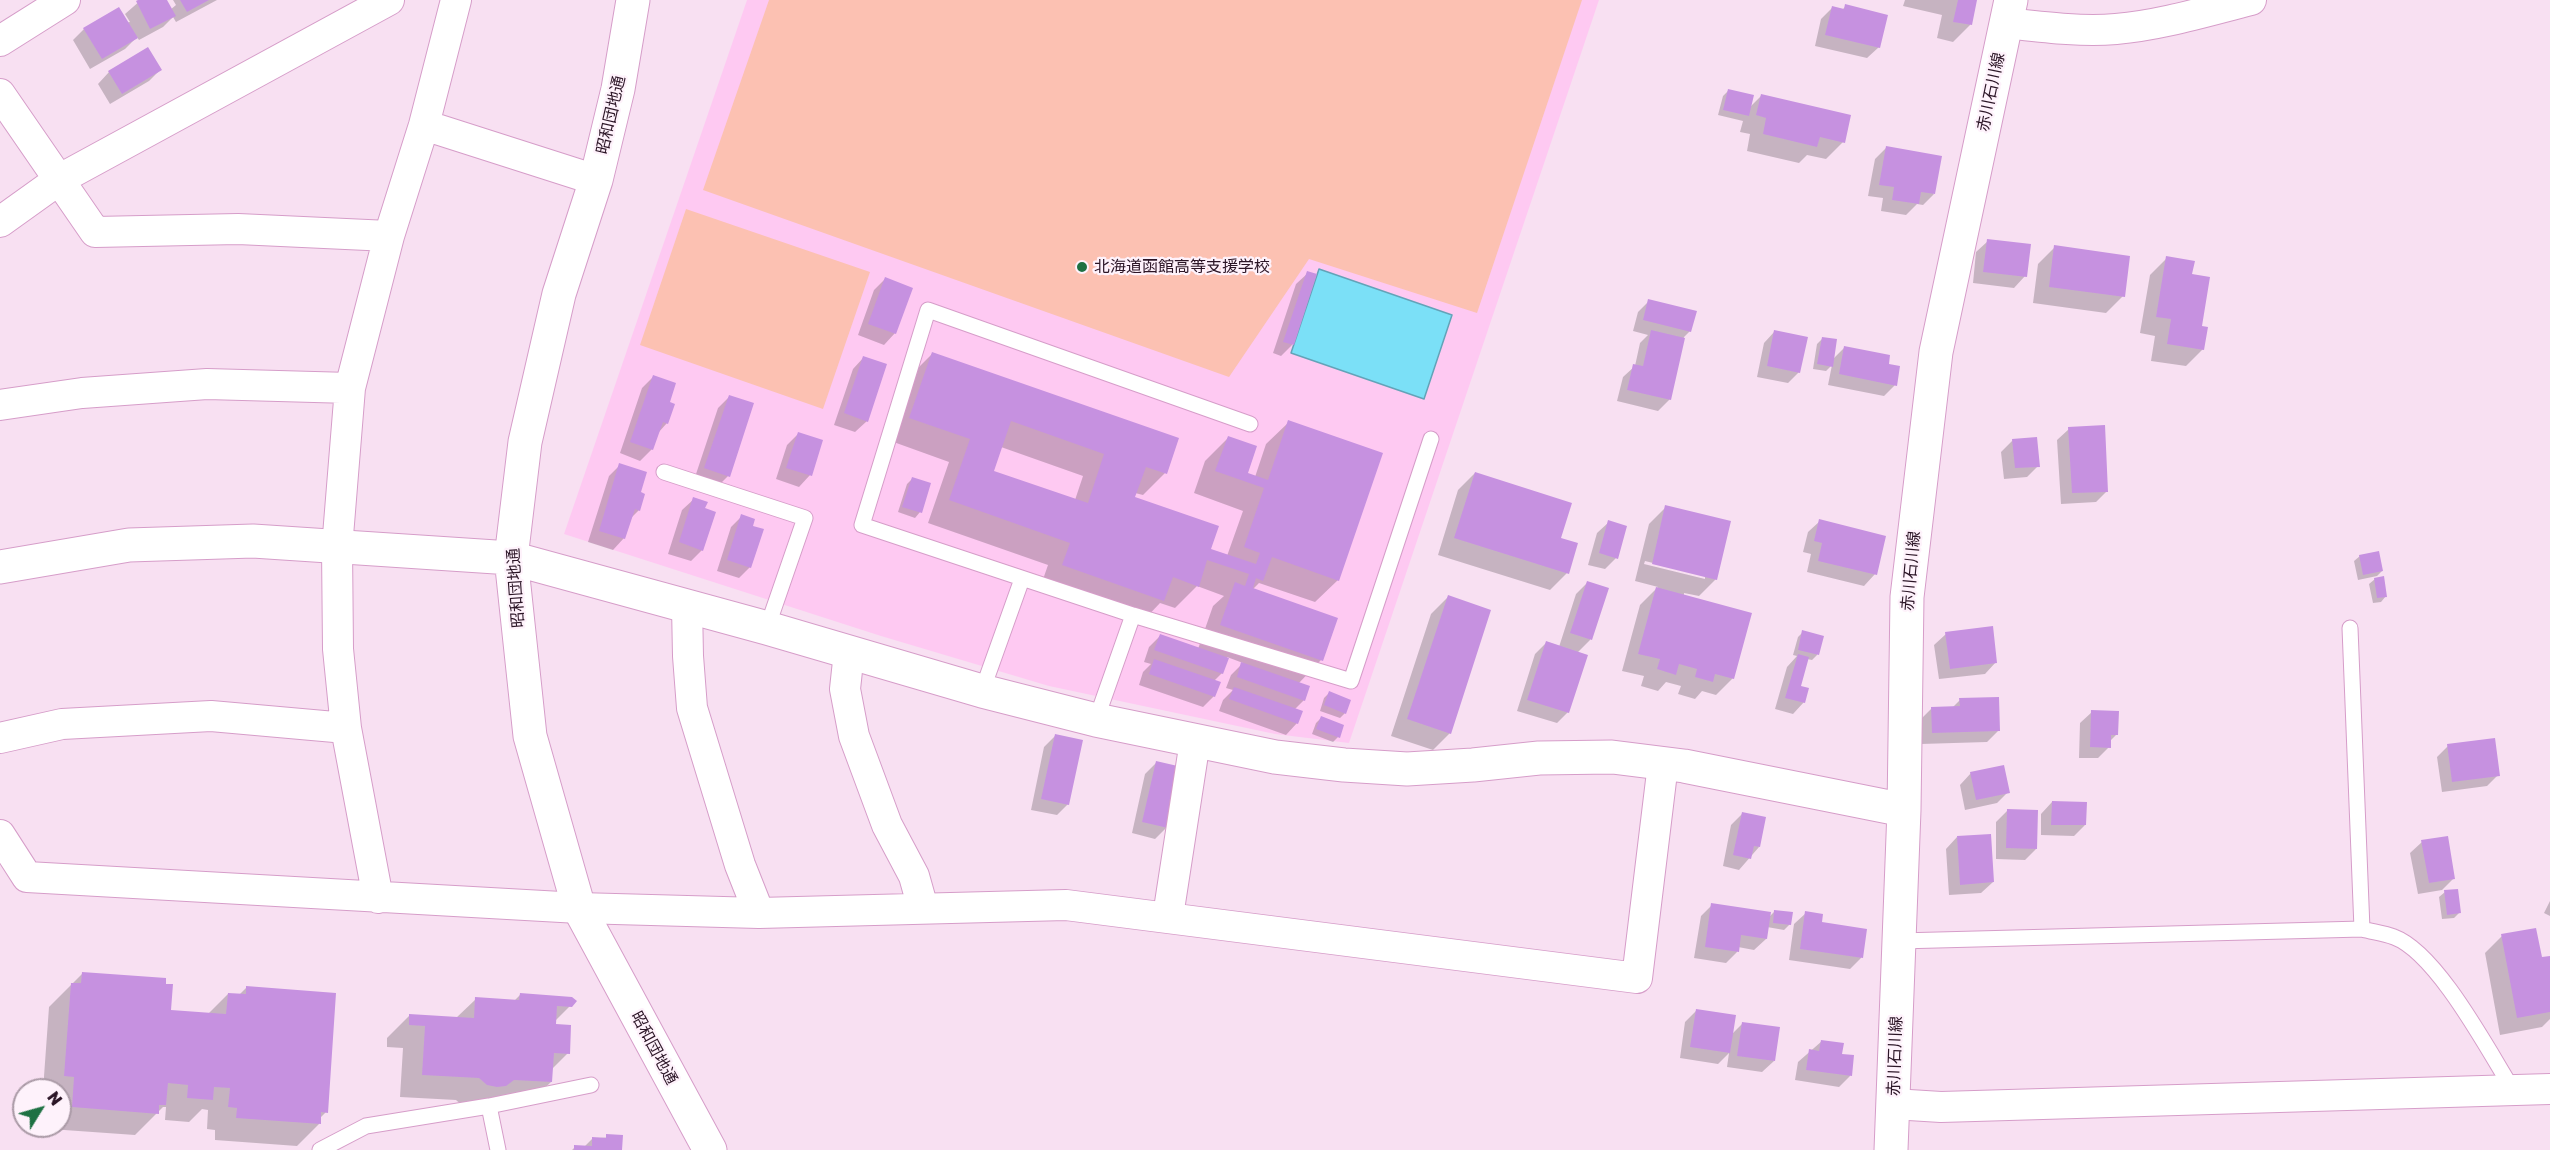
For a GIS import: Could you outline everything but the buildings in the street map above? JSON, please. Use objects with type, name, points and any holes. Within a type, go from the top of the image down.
[{"type":"street","points":[[0,41],[65,0]]},
{"type":"street","points":[[0,222],[60,179],[389,0]]},
{"type":"street","points":[[378,898],[346,728],[338,649],[337,548],[350,388],[389,236],[423,125],[456,0]]},
{"type":"street","name":"昭和団地通","points":[[633,0],[618,89],[596,180],[559,294],[525,442],[511,558],[530,735],[579,908],[710,1150]]},
{"type":"street","points":[[2009,11],[2053,28],[2115,29],[2161,22],[2251,0]]},
{"type":"street","name":"赤川石川線","points":[[1891,1150],[1904,810],[1907,597],[1936,352],[2009,11]]},
{"type":"street","points":[[0,94],[95,232],[238,229],[389,236]]},
{"type":"street","points":[[423,125],[596,180]]},
{"type":"street","points":[[0,405],[82,393],[207,384],[350,388]]},
{"type":"street","points":[[0,567],[129,545],[253,541],[511,558],[767,628],[982,692],[1096,720],[1275,757],[1407,769],[1539,758],[1612,757],[1663,764],[1904,810]]},
{"type":"street","points":[[687,606],[692,708],[740,865],[759,913]]},
{"type":"street","points":[[849,652],[845,689],[854,736],[887,825],[914,876],[923,908]]},
{"type":"street","points":[[0,738],[62,724],[211,716],[346,728]]},
{"type":"street","points":[[1168,916],[1195,741]]},
{"type":"street","points":[[0,835],[27,876],[579,908],[759,913],[1066,905],[1168,916],[1637,978],[1663,764]]},
{"type":"street","points":[[1893,1104],[1941,1107],[2550,1089]]},
{"type":"lane","points":[[1250,424],[928,310],[862,525],[1133,615],[1352,681],[1431,439]]},
{"type":"lane","points":[[664,472],[805,518],[767,628]]},
{"type":"lane","points":[[982,692],[1022,579]]},
{"type":"lane","points":[[1096,720],[1133,615]]},
{"type":"lane","points":[[2350,628],[2362,929]]},
{"type":"lane","points":[[1899,941],[2362,929],[2395,937],[2416,950],[2442,977],[2513,1090]]},
{"type":"lane","points":[[320,1150],[366,1126],[489,1106],[591,1085]]},
{"type":"lane","points":[[489,1106],[497,1145]]},
{"type":"shaded area","name":"北海道函館高等支援学校","points":[[747,0],[1599,0],[1349,743],[1275,734],[1049,686],[881,636],[564,534]]},
{"type":"shaded area","points":[[769,0],[1582,0],[1477,313],[1309,259],[1229,377],[703,190]]},
{"type":"shaded area","points":[[686,209],[870,272],[823,409],[640,345]]},
{"type":"water","points":[[1319,269],[1452,315],[1424,399],[1291,353]]},
{"type":"place","name":"北海道函館高等支援学校","points":[[1082,267]]}]
